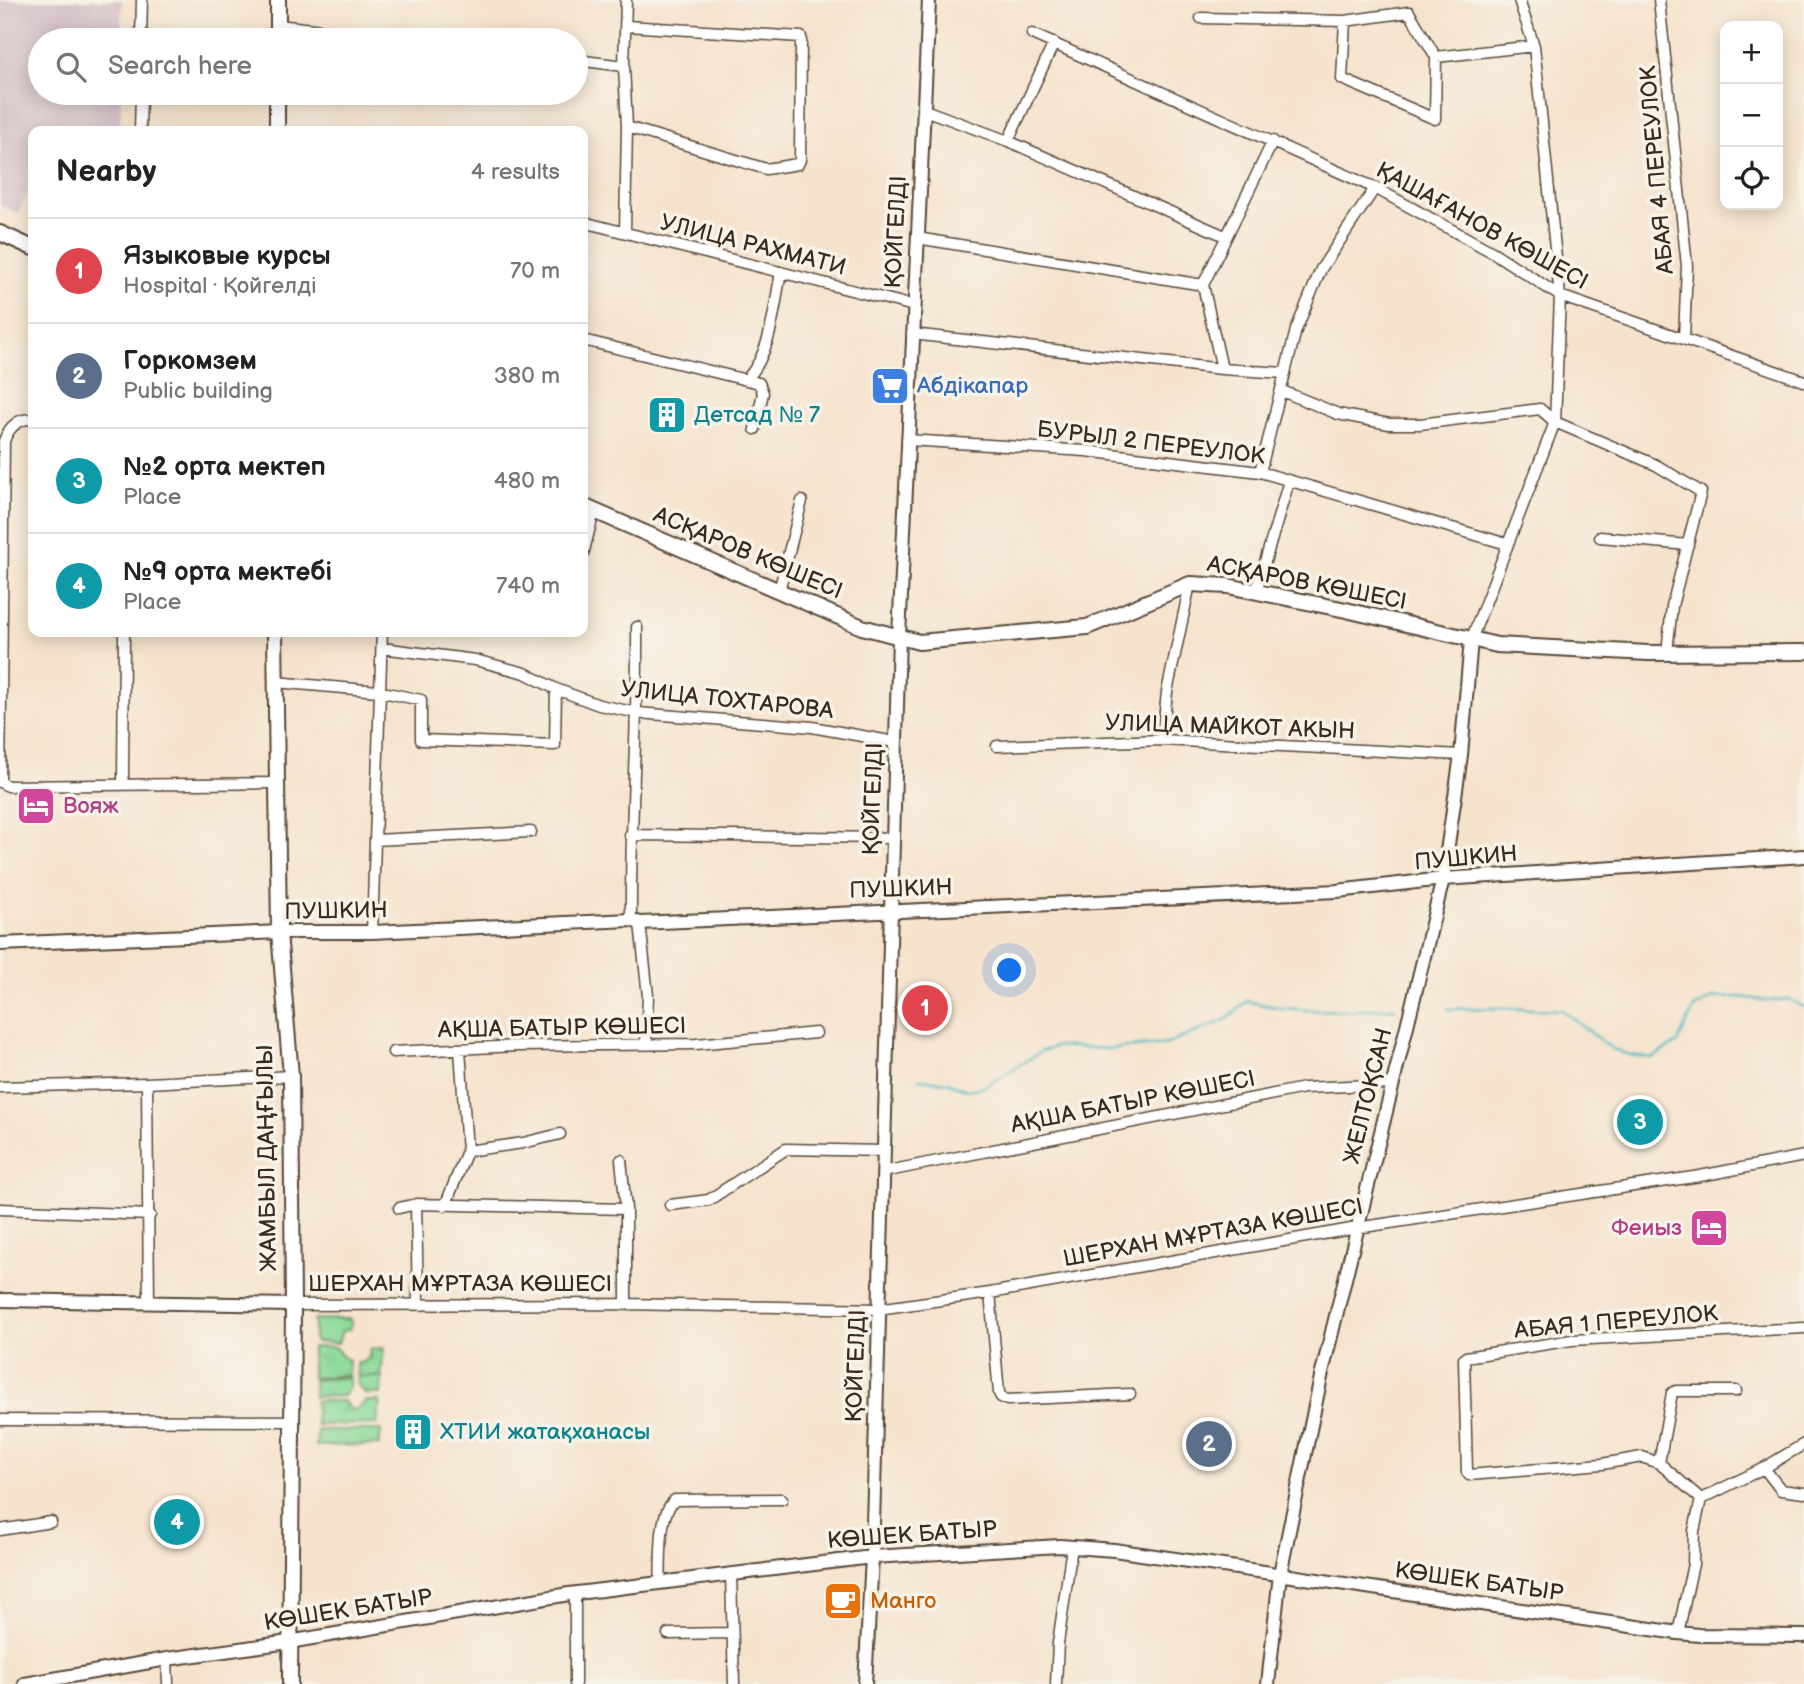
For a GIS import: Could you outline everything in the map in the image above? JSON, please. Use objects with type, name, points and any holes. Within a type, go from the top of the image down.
[{"type":"main road","points":[[278,0],[278,28]]},
{"type":"main road","points":[[277,105],[277,126]]},
{"type":"main road","points":[[0,233],[28,246]]},
{"type":"main road","name":"АСҚАРОВ КӨШЕСІ","points":[[588,509],[862,627],[919,642],[1087,627],[1190,584],[1228,586],[1497,645],[1648,653],[1804,652]]},
{"type":"main road","name":"ЖАМБЫЛ ДАҢҒЫЛЫ","points":[[275,637],[279,932],[291,1076],[293,1305],[290,1684]]},
{"type":"street","points":[[141,28],[142,0]]},
{"type":"street","points":[[625,232],[626,0]]},
{"type":"street","name":"ҚОЙГЕЛДІ","points":[[865,1684],[872,1557],[895,742],[929,0]]},
{"type":"street","points":[[1471,640],[1555,422],[1560,296],[1534,46],[1519,0]]},
{"type":"street","name":"АБАЯ 4 ПЕРЕУЛОК","points":[[1659,0],[1688,266],[1684,338]]},
{"type":"street","points":[[1201,18],[1345,20],[1409,12],[1437,57],[1435,119],[1342,79],[1345,20]]},
{"type":"street","points":[[627,26],[802,37],[800,160],[798,164],[766,169],[627,127]]},
{"type":"street","name":"ҚАШАҒАНОВ КӨШЕСІ","points":[[1032,34],[1227,119],[1375,188],[1494,253],[1560,296],[1804,381]]},
{"type":"street","points":[[1008,141],[1054,43]]},
{"type":"street","points":[[1437,57],[1534,46]]},
{"type":"street","points":[[588,62],[624,66]]},
{"type":"street","points":[[140,126],[141,105]]},
{"type":"street","points":[[922,109],[1008,141],[1226,236]]},
{"type":"street","points":[[1222,369],[1203,285],[1273,141]]},
{"type":"street","points":[[1260,472],[1296,330],[1321,270],[1375,188]]},
{"type":"street","name":"УЛИЦА РАХМАТИ","points":[[588,223],[914,306]]},
{"type":"street","points":[[917,238],[1203,285]]},
{"type":"street","points":[[746,380],[756,370],[767,341],[781,272]]},
{"type":"street","points":[[912,334],[1222,369],[1284,373]]},
{"type":"street","points":[[588,341],[759,383],[763,393],[755,429]]},
{"type":"street","points":[[1282,391],[1339,414],[1389,424],[1420,424],[1540,409],[1555,422],[1656,465],[1701,492],[1672,606],[1667,652]]},
{"type":"street","points":[[28,419],[16,423],[8,431],[4,441],[0,782],[123,785],[278,783]]},
{"type":"street","name":"БУРЫЛ 2 ПЕРЕУЛОК","points":[[907,440],[1086,451],[1260,472],[1507,544]]},
{"type":"street","points":[[1256,592],[1289,481]]},
{"type":"street","points":[[779,591],[802,500]]},
{"type":"street","points":[[1600,537],[1688,545]]},
{"type":"street","points":[[1162,740],[1167,692],[1190,584]]},
{"type":"street","points":[[637,627],[638,713],[630,835],[635,921],[648,996],[646,1044]]},
{"type":"street","points":[[123,785],[124,637]]},
{"type":"street","points":[[372,932],[378,691],[382,637]]},
{"type":"street","name":"ЖЕЛТОҚСАН","points":[[1268,1684],[1280,1574],[1321,1377],[1443,880],[1461,755],[1471,640]]},
{"type":"street","name":"УЛИЦА ТОХТАРОВА","points":[[382,648],[475,660],[525,673],[556,689],[599,705],[638,713],[812,727],[895,742]]},
{"type":"street","points":[[275,682],[378,691],[421,700],[421,740],[555,746],[556,689]]},
{"type":"street","name":"УЛИЦА МАЙКОТ АКЫН","points":[[997,746],[1162,740],[1461,755]]},
{"type":"street","points":[[376,840],[531,832]]},
{"type":"street","points":[[630,835],[893,838]]},
{"type":"street","name":"ПУШКИН","points":[[0,944],[279,932],[372,932],[1338,891],[1443,880],[1804,856]]},
{"type":"street","name":"АҚША БАТЫР КӨШЕСІ","points":[[393,1052],[696,1044],[816,1033]]},
{"type":"street","points":[[445,1206],[467,1151],[460,1049]]},
{"type":"street","points":[[0,1087],[291,1076]]},
{"type":"street","points":[[147,1083],[149,1303]]},
{"type":"street","name":"АҚША БАТЫР КӨШЕСІ","points":[[883,1171],[1304,1088],[1392,1084]]},
{"type":"street","points":[[467,1151],[523,1143],[560,1134]]},
{"type":"street","points":[[670,1205],[709,1200],[786,1149],[884,1151]]},
{"type":"street","name":"ШЕРХАН МҰРТАЗА КӨШЕСІ","points":[[0,1300],[293,1305],[626,1304],[878,1309],[990,1293],[1357,1228],[1700,1176],[1804,1156]]},
{"type":"street","name":"ШЕРХАН МҰРТАЗА КӨШЕСІ","points":[[621,1160],[626,1209],[626,1304]]},
{"type":"street","points":[[416,1205],[418,1303]]},
{"type":"street","points":[[399,1208],[416,1205],[626,1209]]},
{"type":"street","points":[[0,1209],[150,1215]]},
{"type":"street","points":[[990,1293],[1001,1398],[1007,1400],[1130,1394]]},
{"type":"street","name":"АБАЯ 1 ПЕРЕУЛОК","points":[[1659,1463],[1642,1457],[1602,1464],[1469,1475],[1464,1359],[1572,1340],[1804,1328]]},
{"type":"street","points":[[1701,1499],[1659,1463],[1672,1394],[1676,1391],[1736,1391]]},
{"type":"street","points":[[0,1420],[292,1421]]},
{"type":"street","points":[[1701,1499],[1764,1468],[1804,1444]]},
{"type":"street","points":[[1764,1468],[1781,1490],[1804,1493]]},
{"type":"street","points":[[660,1583],[663,1525],[666,1509],[675,1500],[782,1499]]},
{"type":"street","points":[[1678,1633],[1693,1564],[1694,1531],[1701,1499]]},
{"type":"street","points":[[0,1530],[51,1522]]},
{"type":"street","points":[[1056,1684],[1058,1643],[1072,1547]]},
{"type":"street","name":"КӨШЕК БАТЫР","points":[[25,1684],[575,1594],[872,1557],[1072,1547],[1114,1550],[1699,1636],[1804,1636]]},
{"type":"street","points":[[731,1574],[734,1684]]},
{"type":"street","points":[[575,1594],[575,1684]]},
{"type":"street","points":[[668,1634],[732,1633]]},
{"type":"street","points":[[167,1659],[168,1684]]},
{"type":"shaded area","points":[[0,0],[122,0],[121,28],[28,28],[28,105],[121,105],[120,126],[28,126],[28,192],[18,213],[0,205]]},
{"type":"green space","points":[[314,1319],[351,1319],[351,1329],[342,1331],[338,1343],[314,1342]]},
{"type":"green space","points":[[312,1347],[335,1347],[349,1360],[348,1375],[312,1378]]},
{"type":"green space","points":[[384,1348],[381,1376],[359,1376],[382,1377],[381,1394],[365,1394],[358,1386],[357,1363],[364,1362],[369,1357],[370,1349]]},
{"type":"green space","points":[[349,1377],[349,1387],[343,1396],[314,1397],[313,1380]]},
{"type":"green space","points":[[315,1401],[343,1401],[351,1410],[358,1409],[366,1401],[380,1401],[377,1424],[316,1425]]},
{"type":"green space","points":[[317,1430],[381,1430],[379,1445],[316,1446]]},
{"type":"waterway","points":[[1448,1009],[1562,1010],[1612,1049],[1652,1058],[1678,1042],[1694,1008],[1713,998],[1740,997],[1769,1001],[1788,999],[1804,1007]]},
{"type":"waterway","points":[[919,1079],[947,1082],[967,1090],[984,1087],[1042,1051],[1058,1046],[1108,1049],[1167,1044],[1227,1019],[1247,1001],[1302,1010],[1395,1008]]},
{"type":"place","name":"Абдiкапар","points":[[890,386]]},
{"type":"place","name":"Детсад № 7","points":[[667,415]]},
{"type":"place","name":"Вояж","points":[[36,806]]},
{"type":"place","name":"Языковые курсы","points":[[925,1008]]},
{"type":"place","name":"№2 орта мектеп","points":[[1640,1122]]},
{"type":"place","name":"Феиыз","points":[[1709,1228]]},
{"type":"place","name":"ХТИИ жатақханасы","points":[[413,1432]]},
{"type":"place","name":"Горкомзем","points":[[1209,1444]]},
{"type":"place","name":"№9 орта мектебі","points":[[177,1522]]},
{"type":"place","name":"Манго","points":[[843,1601]]}]
